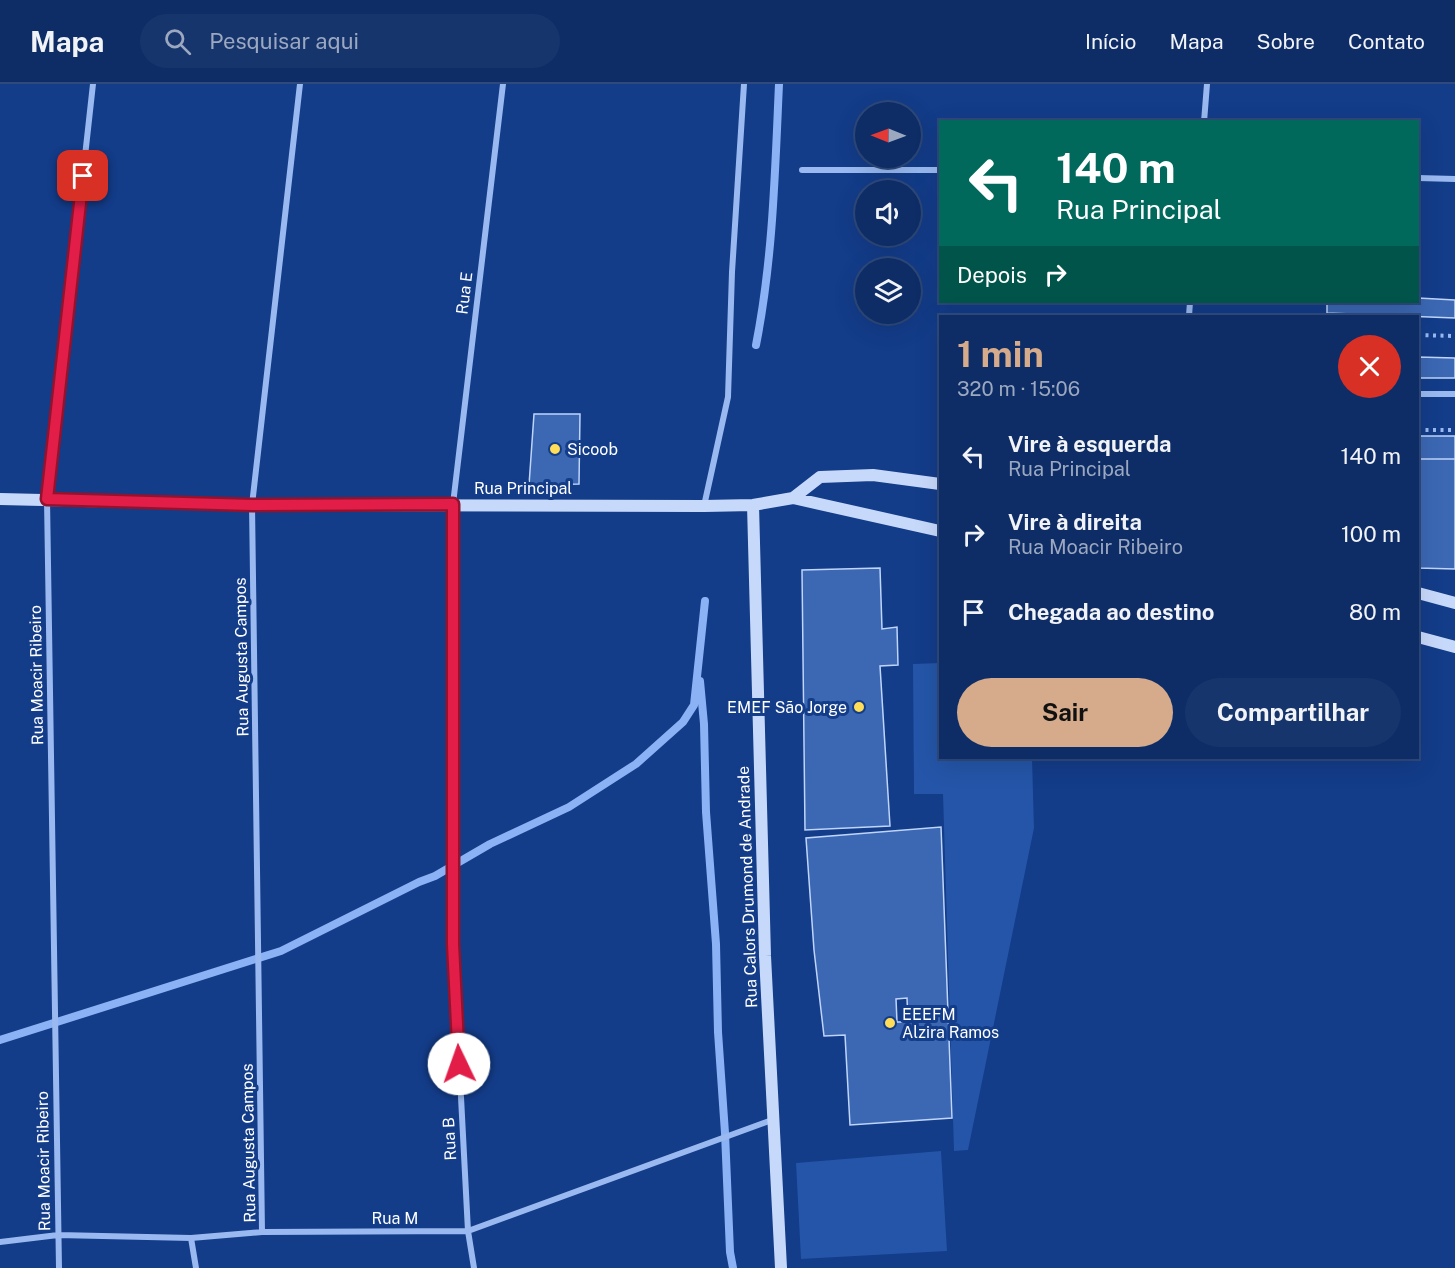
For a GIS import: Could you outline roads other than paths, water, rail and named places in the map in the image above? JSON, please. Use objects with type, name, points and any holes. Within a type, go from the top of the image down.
[{"type":"main road","name":"Rua Principal","points":[[793,498],[820,477],[873,475],[939,484]]},
{"type":"main road","name":"Rua Principal","points":[[0,499],[252,505],[704,506],[753,505],[793,498],[939,531]]},
{"type":"main road","name":"Rua Calors Drumond de Andrade","points":[[753,505],[765,956],[781,1268]]},
{"type":"main road","points":[[1419,593],[1455,603]]},
{"type":"main road","points":[[1419,637],[1455,647]]},
{"type":"street","name":"Rua Moacir Ribeiro","points":[[59,1268],[47,499],[93,84]]},
{"type":"street","name":"Rua Augusta Campos","points":[[262,1232],[252,505],[300,84]]},
{"type":"street","name":"Rua E","points":[[453,504],[502,84]]},
{"type":"street","points":[[704,506],[728,397],[732,272],[744,84]]},
{"type":"street","points":[[1204,120],[1207,84]]},
{"type":"street","points":[[802,170],[939,170]]},
{"type":"street","points":[[1419,178],[1455,179]]},
{"type":"street","points":[[1419,393],[1455,394]]},
{"type":"street","name":"Rua B","points":[[453,504],[453,944],[468,1231],[474,1268]]},
{"type":"street","name":"Rua M","points":[[0,1242],[58,1235],[191,1238],[262,1232],[468,1231],[772,1120]]},
{"type":"street","points":[[191,1238],[196,1268]]},
{"type":"waterway","points":[[756,345],[770,248],[779,84]]},
{"type":"waterway","points":[[0,1040],[281,951],[435,876],[490,844],[569,807],[636,764],[683,722],[694,705],[705,601]]},
{"type":"waterway","points":[[700,681],[704,724],[706,812],[716,944],[718,1032],[730,1252],[733,1268]]},
{"type":"place","name":"Sicoob","points":[[555,449]]},
{"type":"place","name":"EMEF São Jorge","points":[[859,707]]},
{"type":"place","name":"EEEFM Alzira Ramos","points":[[890,1023]]}]
